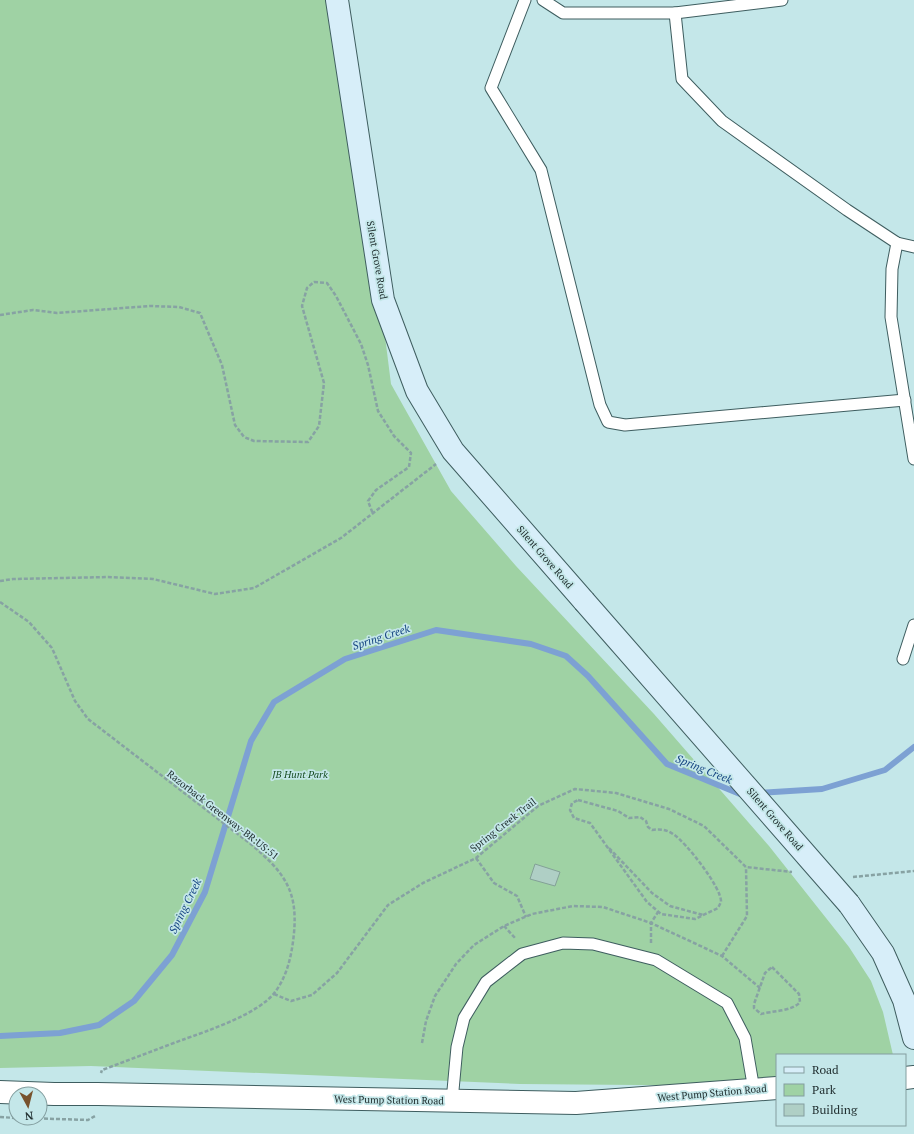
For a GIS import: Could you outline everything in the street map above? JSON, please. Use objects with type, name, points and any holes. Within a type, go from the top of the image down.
[{"type":"street","name":"Silent Grove Road","points":[[337,0],[383,300],[417,391],[453,451],[849,904],[883,953],[904,1000],[914,1038]]},
{"type":"street","name":"West Pump Station Road","points":[[0,1092],[576,1103],[776,1088]]},
{"type":"lane","points":[[525,0],[490,88],[542,170],[600,405],[608,422],[625,425],[905,400]]},
{"type":"lane","points":[[543,0],[563,13],[674,13],[782,0]]},
{"type":"lane","points":[[674,13],[682,80],[722,120],[745,138],[896,244],[914,247]]},
{"type":"lane","points":[[896,244],[892,269],[891,317],[914,459]]},
{"type":"lane","points":[[903,659],[914,624]]},
{"type":"lane","points":[[452,1101],[457,1047],[464,1018],[486,982],[522,954],[563,942],[593,944],[656,960],[727,1003],[745,1038],[754,1090]]},
{"type":"path","points":[[0,314],[33,310],[57,313],[150,306],[180,307],[200,313],[222,365],[235,425],[244,438],[254,441],[308,442],[319,426],[324,383],[302,306],[307,288],[314,282],[327,283],[336,296],[361,344],[368,365],[378,411],[394,436],[411,453],[409,467],[376,490],[368,501],[373,514]]},
{"type":"path","points":[[0,581],[13,579],[153,579],[215,594],[254,588],[341,538],[453,451]]},
{"type":"path","name":"Razorback Greenway-BR:US:51","points":[[0,602],[29,622],[52,648],[75,701],[88,719],[252,845],[275,866],[290,888],[296,916],[292,953],[283,981],[274,994],[234,1020],[102,1070],[99,1076]]},
{"type":"path","name":"Spring Creek Trail","points":[[274,994],[291,1001],[312,995],[337,973],[388,905],[423,883],[476,858],[538,806],[575,789],[616,793],[669,809],[704,826],[746,867]]},
{"type":"path","points":[[578,800],[618,811],[628,818],[640,817],[646,821],[648,827],[652,830],[660,829],[673,834],[694,854],[718,891],[721,902],[718,908],[695,919],[661,914],[647,902],[606,845],[590,823],[574,818],[570,810],[572,803],[578,800]]},
{"type":"path","points":[[606,845],[652,892],[670,906],[704,915]]},
{"type":"path","points":[[476,858],[494,884],[517,896],[526,917]]},
{"type":"path","points":[[722,956],[747,916],[746,867],[798,873]]},
{"type":"path","points":[[850,877],[914,871]]},
{"type":"path","points":[[651,923],[658,912]]},
{"type":"path","points":[[772,967],[798,994],[800,1002],[797,1006],[765,1013],[757,1012],[754,1004],[765,973],[772,967]]},
{"type":"path","points":[[48,1119],[88,1120],[96,1115],[98,1109]]},
{"type":"green space","name":"JB Hunt Park","points":[[0,0],[338,0],[367,194],[391,384],[451,491],[516,566],[654,714],[769,846],[849,947],[871,981],[883,1012],[893,1054],[776,1054],[776,1084],[757,1086],[520,1084],[91,1066],[0,1068]]},
{"type":"building","points":[[535,864],[560,872],[555,886],[530,879]]},
{"type":"waterway","name":"Spring Creek","points":[[0,1036],[60,1033],[99,1025],[134,1001],[172,955],[205,892],[251,741],[274,702],[345,659],[436,630],[531,644],[566,656],[588,676],[667,764],[740,794],[744,794]]},
{"type":"waterway","name":"Spring Creek","points":[[759,793],[822,789],[885,770],[914,747]]}]
